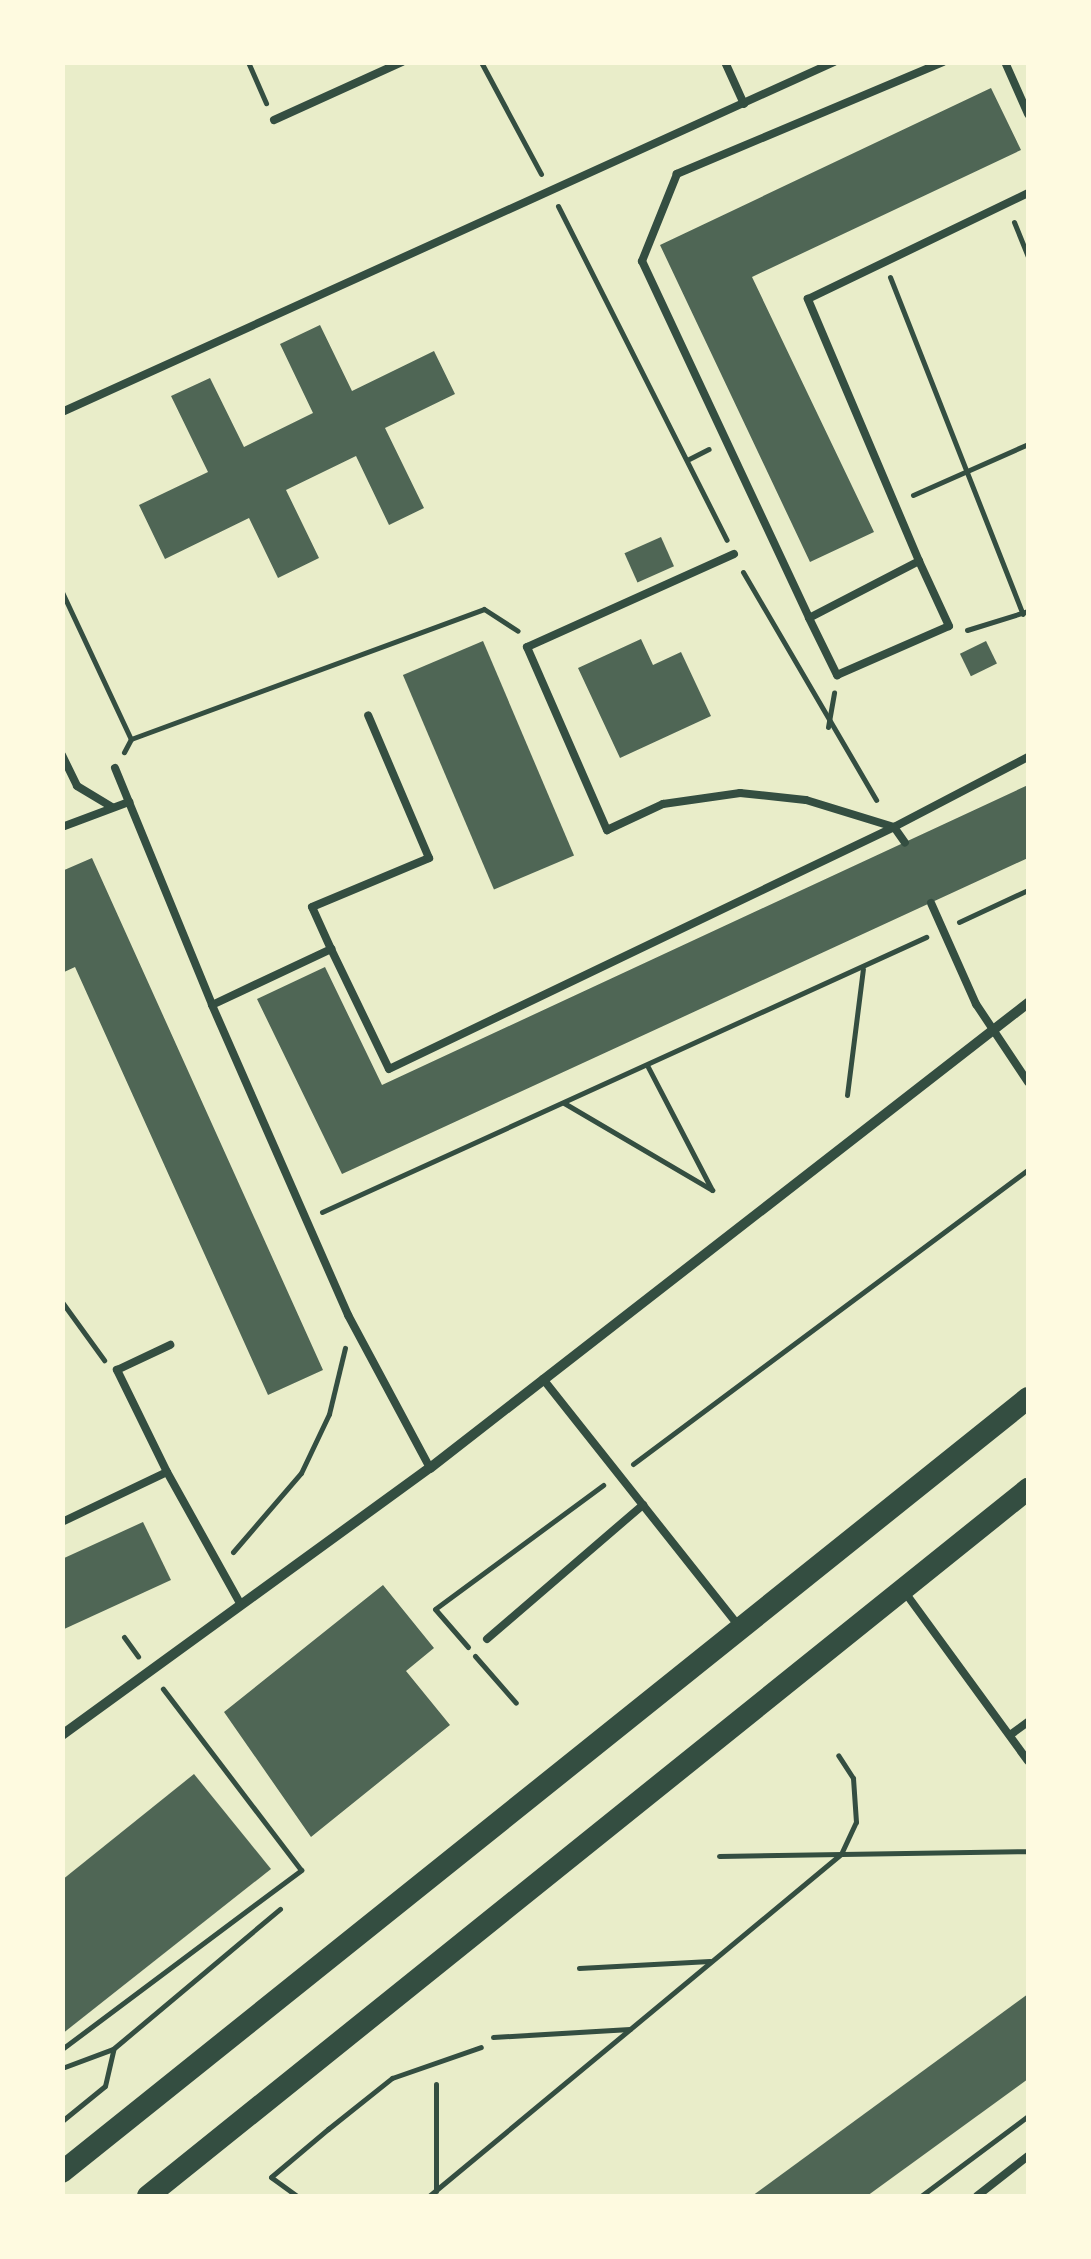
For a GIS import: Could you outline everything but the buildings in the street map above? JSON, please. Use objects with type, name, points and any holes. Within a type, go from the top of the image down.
[{"type":"main road","points":[[62,2172],[737,1624],[1028,1398]]},
{"type":"main road","points":[[148,2196],[900,1586],[1028,1489]]},
{"type":"street","points":[[62,1735],[430,1468],[1028,1004]]},
{"type":"lane","points":[[274,120],[402,62]]},
{"type":"lane","points":[[726,62],[744,104]]},
{"type":"lane","points":[[62,412],[834,62]]},
{"type":"lane","points":[[943,62],[677,174],[642,261],[837,675],[949,626],[808,298],[1028,193]]},
{"type":"lane","points":[[1005,62],[1028,114]]},
{"type":"lane","points":[[734,554],[526,647],[607,830],[663,804],[740,793],[806,800],[894,828],[904,843]]},
{"type":"lane","points":[[809,618],[919,561]]},
{"type":"lane","points":[[368,715],[428,858],[312,907],[388,1069],[894,828],[1028,757]]},
{"type":"lane","points":[[62,755],[77,786],[112,808]]},
{"type":"lane","points":[[116,768],[212,1005],[348,1315],[430,1468]]},
{"type":"lane","points":[[62,827],[129,802]]},
{"type":"lane","points":[[930,903],[995,1029],[1028,1082]]},
{"type":"lane","points":[[212,1005],[331,949]]},
{"type":"lane","points":[[170,1345],[117,1370],[167,1472],[240,1603]]},
{"type":"lane","points":[[544,1379],[737,1624]]},
{"type":"lane","points":[[62,1522],[167,1472]]},
{"type":"lane","points":[[486,1639],[643,1505]]},
{"type":"lane","points":[[900,1586],[983,1705],[1028,1760]]},
{"type":"lane","points":[[1010,1736],[1028,1722]]},
{"type":"lane","points":[[977,2196],[1028,2156]]},
{"type":"path","points":[[248,62],[274,120]]},
{"type":"path","points":[[481,62],[734,554],[828,727],[894,828]]},
{"type":"path","points":[[1006,204],[1028,256]]},
{"type":"path","points":[[884,262],[1026,613],[978,632],[949,626]]},
{"type":"path","points":[[896,502],[1028,444]]},
{"type":"path","points":[[62,592],[131,739]]},
{"type":"path","points":[[116,768],[131,739],[484,609],[514,623],[526,647]]},
{"type":"path","points":[[828,727],[837,675]]},
{"type":"path","points":[[305,1219],[1028,890]]},
{"type":"path","points":[[847,1094],[863,968]]},
{"type":"path","points":[[564,1103],[712,1190],[647,1065]]},
{"type":"path","points":[[516,1703],[436,1608],[1028,1170]]},
{"type":"path","points":[[62,1302],[86,1345],[117,1370]]},
{"type":"path","points":[[223,1576],[238,1542],[301,1473],[322,1429],[348,1315]]},
{"type":"path","points":[[62,2049],[302,1870],[124,1636]]},
{"type":"path","points":[[432,2194],[841,1854],[856,1822],[852,1778],[838,1755]]},
{"type":"path","points":[[718,1856],[1028,1851]]},
{"type":"path","points":[[62,2068],[113,2049],[280,1910]]},
{"type":"path","points":[[578,1968],[712,1961]]},
{"type":"path","points":[[493,2038],[631,2029]]},
{"type":"path","points":[[297,2196],[272,2176],[328,2129],[392,2078],[481,2047]]},
{"type":"path","points":[[62,2121],[104,2086],[113,2049]]},
{"type":"path","points":[[432,2194],[436,2084]]},
{"type":"path","points":[[921,2196],[1028,2116]]}]
